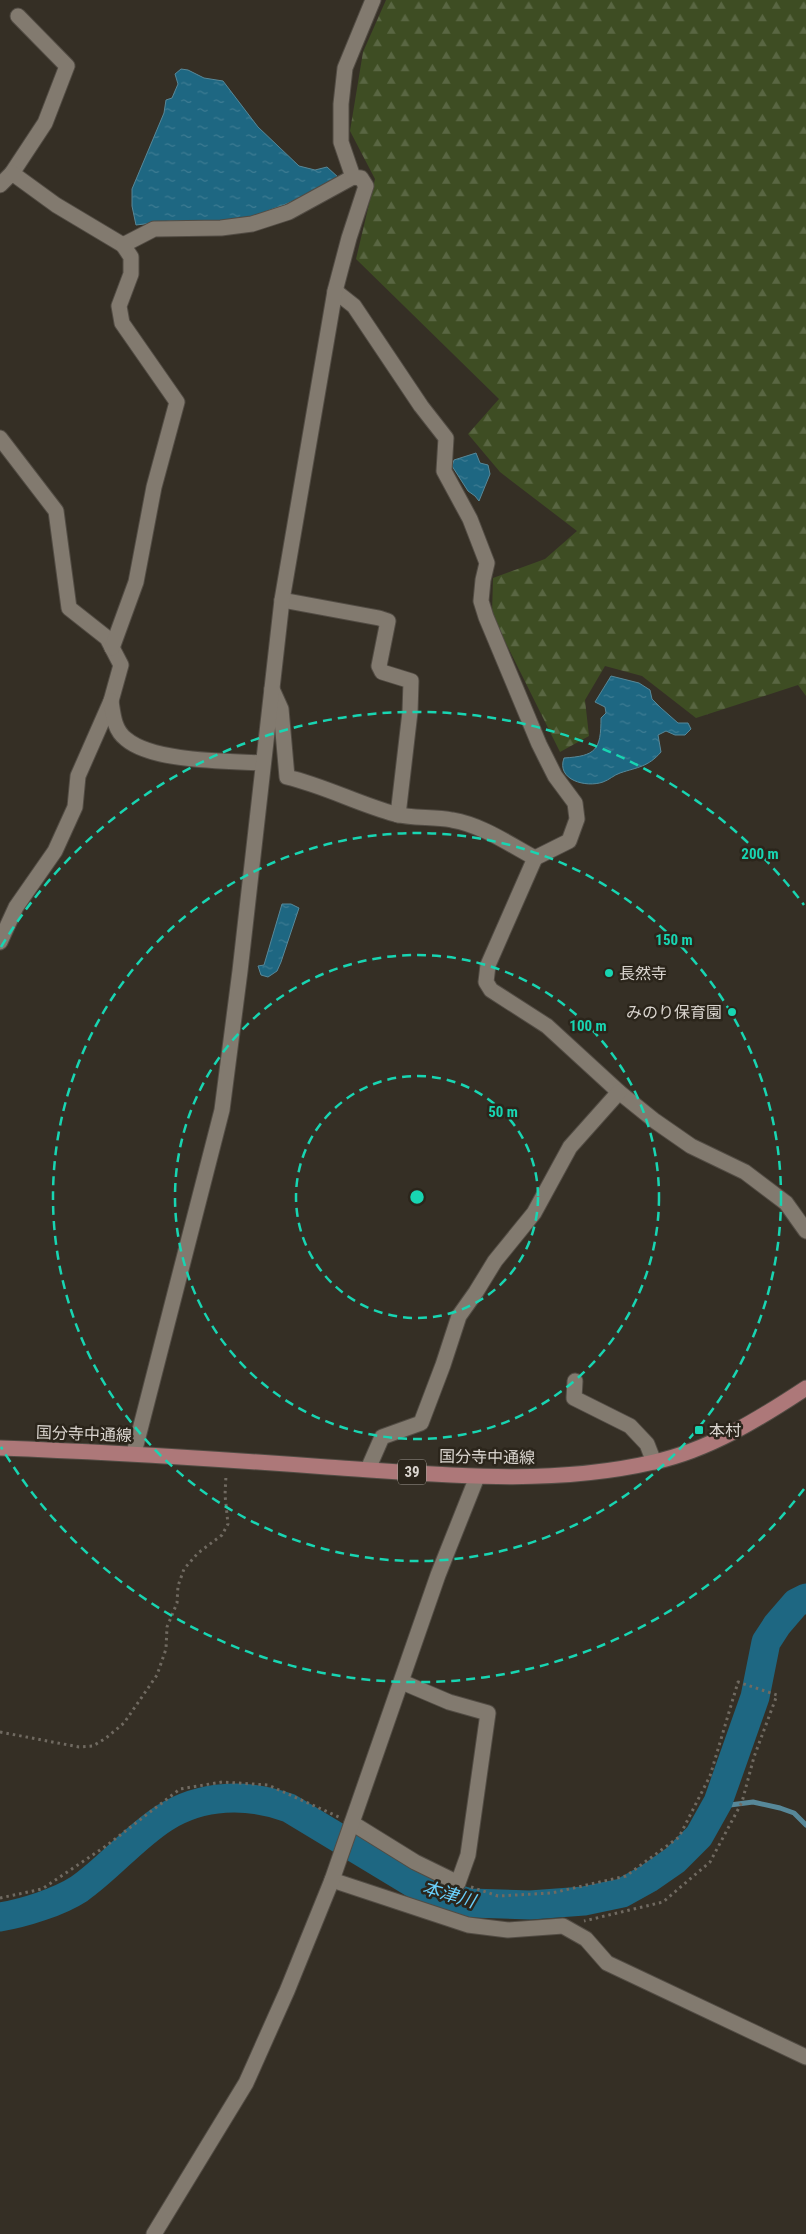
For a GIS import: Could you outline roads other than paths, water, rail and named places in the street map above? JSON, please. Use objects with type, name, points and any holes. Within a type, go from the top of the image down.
[{"type":"main road","name":"国分寺中通線","points":[[0,1448],[134,1454],[477,1477],[555,1475],[654,1462],[707,1444],[741,1429],[806,1388]]},
{"type":"street","points":[[353,177],[341,142],[341,104],[345,68],[373,0]]},
{"type":"street","points":[[0,185],[12,173],[45,123],[67,66],[18,16]]},
{"type":"street","points":[[12,173],[56,205],[123,244],[131,257],[132,274],[119,306],[122,323],[177,402],[154,487],[136,582],[112,648]]},
{"type":"street","points":[[123,244],[154,229],[220,228],[252,224],[289,212],[353,177],[361,178],[366,186],[349,238],[335,291],[282,600],[222,1110],[134,1454]]},
{"type":"street","points":[[335,291],[354,306],[420,406],[446,438],[444,472],[470,519],[487,563],[481,601],[486,617],[539,744],[555,776],[575,803],[577,819],[569,841],[535,858],[488,965],[486,982],[491,990],[547,1026],[619,1092],[655,1121],[691,1146],[745,1172],[786,1203],[806,1231]]},
{"type":"street","points":[[0,438],[56,511],[69,608],[107,638],[121,665],[111,700],[78,776],[75,807],[55,851],[16,907],[0,942]]},
{"type":"street","points":[[282,600],[388,621],[379,666],[382,672],[411,681],[410,712],[398,815]]},
{"type":"street","points":[[272,689],[281,709],[287,777],[333,790],[349,799],[398,815],[452,820],[473,825],[535,858]]},
{"type":"street","points":[[111,700],[116,725],[125,739],[150,751],[174,757],[264,763]]},
{"type":"street","points":[[368,1469],[382,1437],[421,1423],[443,1365],[458,1316],[476,1292],[495,1261],[534,1213],[570,1147],[619,1092]]},
{"type":"street","points":[[575,1381],[574,1398],[630,1426],[647,1444],[654,1462]]},
{"type":"street","points":[[154,2234],[246,2083],[288,1991],[332,1880],[438,1575],[477,1477]]},
{"type":"street","points":[[350,1827],[458,1883],[468,1855],[488,1713],[449,1702],[402,1682]]},
{"type":"street","points":[[332,1880],[468,1925],[508,1930],[563,1926],[586,1939],[607,1963],[806,2057]]},
{"type":"water","points":[[181,69],[188,70],[204,78],[223,81],[258,127],[299,166],[315,170],[327,167],[339,178],[307,196],[249,218],[220,221],[170,221],[136,225],[132,206],[132,189],[164,113],[166,100],[172,98],[178,84],[175,74]]},
{"type":"water","points":[[476,453],[480,463],[488,465],[490,474],[479,501],[468,491],[452,466],[454,460]]},
{"type":"water","points":[[611,676],[639,683],[650,690],[652,699],[661,708],[678,723],[688,723],[691,729],[685,735],[675,735],[666,731],[658,735],[661,752],[647,764],[618,774],[603,782],[596,784],[581,783],[568,777],[564,772],[564,758],[590,753],[598,744],[601,718],[606,713],[605,707],[595,702]]},
{"type":"water","points":[[282,904],[291,904],[299,908],[277,971],[268,977],[261,975],[258,966],[264,965]]},
{"type":"waterway","name":"本津川","points":[[0,1917],[20,1913],[71,1894],[90,1881],[164,1818],[194,1804],[225,1798],[257,1800],[289,1808],[423,1889],[470,1903],[530,1905],[584,1901],[622,1893],[649,1878],[675,1860],[699,1836],[718,1802],[755,1697],[766,1642],[777,1625],[796,1603],[806,1598]]},
{"type":"waterway","points":[[718,1802],[730,1805],[753,1802],[780,1808],[794,1813],[806,1825]]},
{"type":"place","name":"長然寺","points":[[609,973]]},
{"type":"place","name":"みのり保育園","points":[[732,1012]]},
{"type":"place","name":"本村","points":[[699,1430]]}]
